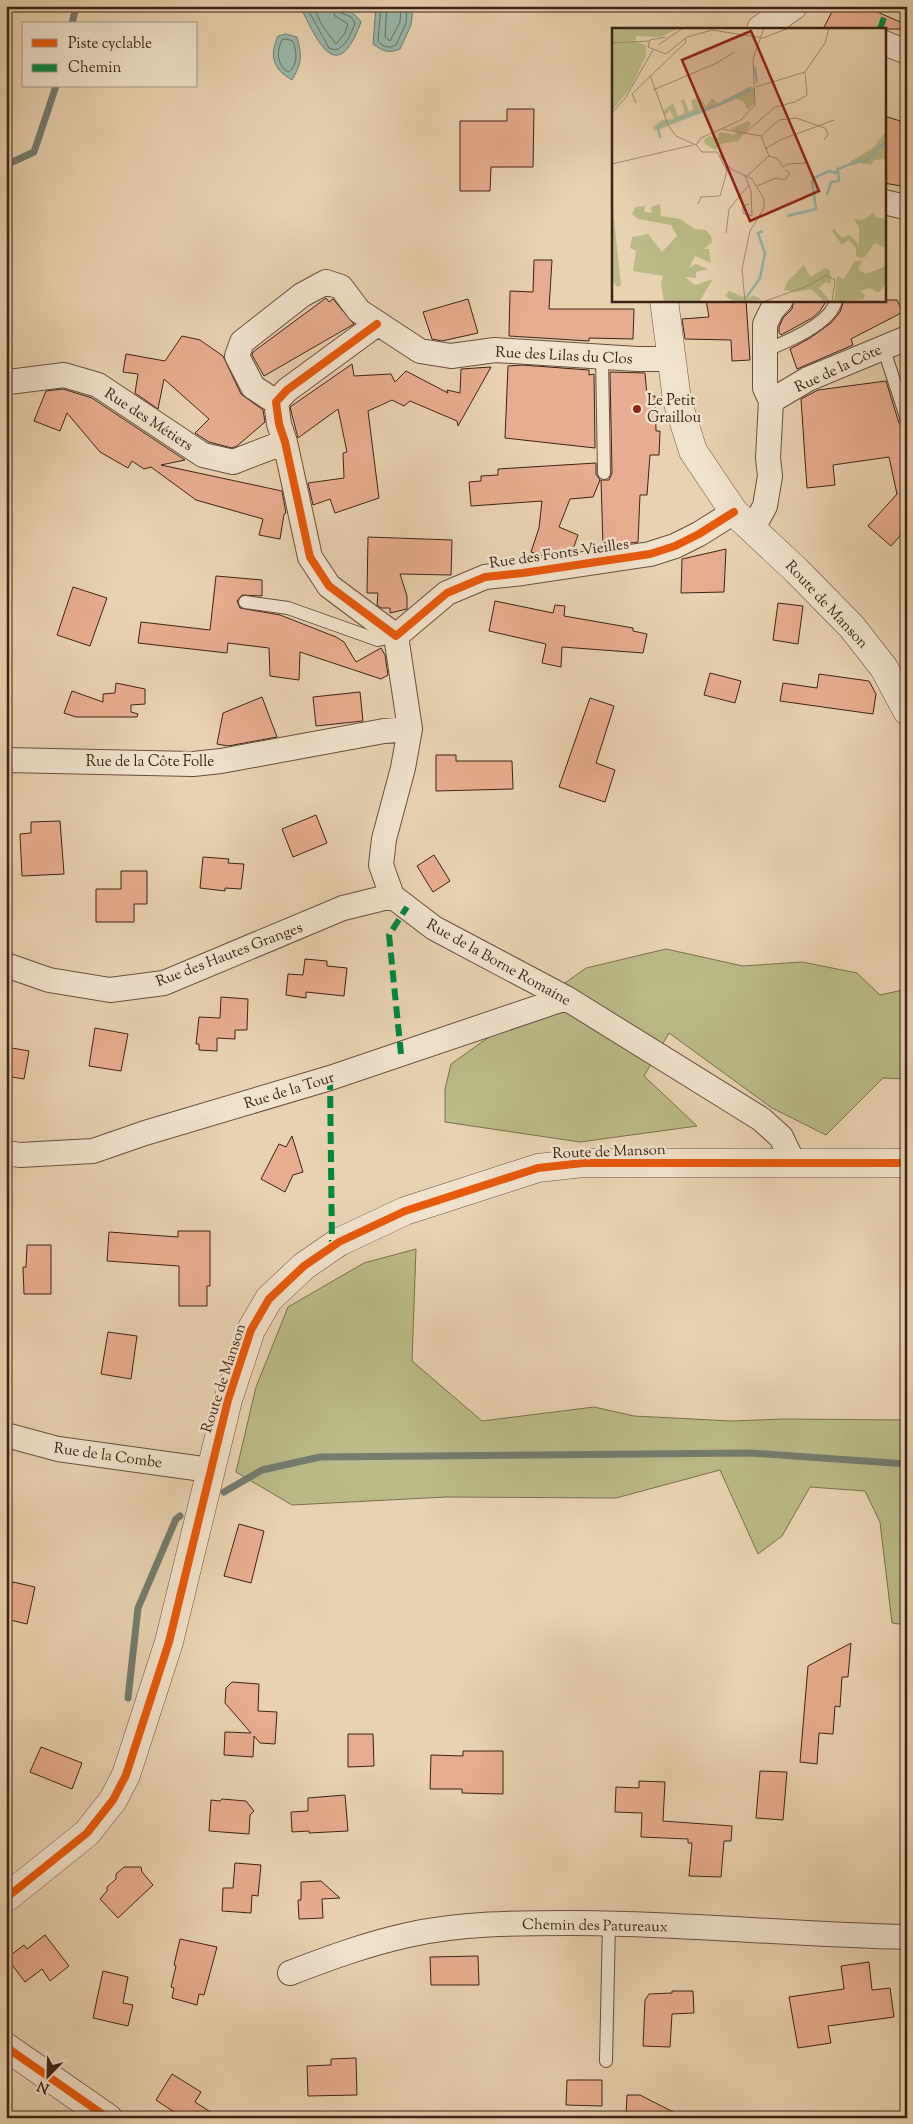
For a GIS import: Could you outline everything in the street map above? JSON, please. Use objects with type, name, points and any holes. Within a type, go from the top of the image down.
[{"type":"street","points":[[762,28],[793,6]]},
{"type":"street","points":[[886,43],[907,52]]},
{"type":"street","points":[[886,202],[901,206],[907,205]]},
{"type":"street","name":"Rue des Lilas du Clos","points":[[276,402],[253,387],[237,356],[242,342],[302,295],[326,282],[342,287],[359,311],[420,352],[451,356],[495,350],[602,358],[671,359]]},
{"type":"street","points":[[664,301],[671,359]]},
{"type":"street","points":[[744,520],[765,506],[770,476],[768,458],[771,401],[765,388],[765,324],[772,310],[780,301]]},
{"type":"street","points":[[377,324],[287,390],[276,402],[279,424],[285,442],[310,557],[329,586],[396,636],[410,729],[403,768],[384,839],[381,865],[392,896]]},
{"type":"street","name":"Rue de la Côte","points":[[771,401],[808,378],[907,338]]},
{"type":"street","name":"Route de Manson","points":[[671,359],[676,400],[693,451],[744,520],[852,627],[884,668],[907,711]]},
{"type":"street","name":"Rue des Métiers","points":[[9,382],[64,375],[98,385],[203,455],[233,462],[285,442]]},
{"type":"street","name":"Rue des Fonts Vieilles","points":[[396,636],[447,593],[485,577],[650,554],[675,546],[699,534],[744,520]]},
{"type":"street","name":"Rue de la Côte Folle","points":[[6,760],[192,764],[221,761],[384,731],[410,729]]},
{"type":"street","name":"Rue des Hautes Granges","points":[[6,965],[48,980],[110,990],[164,982],[343,908],[392,896]]},
{"type":"street","name":"Rue de la Borne Romaine","points":[[392,896],[434,928],[566,998],[761,1119],[781,1137],[794,1164]]},
{"type":"street","name":"Rue de la Tour","points":[[6,1153],[20,1155],[93,1151],[145,1133],[330,1078],[566,998]]},
{"type":"street","name":"Route de Manson","points":[[6,1898],[87,1833],[113,1800],[126,1775],[169,1642],[210,1470],[242,1355],[251,1330],[269,1299],[304,1266],[339,1242],[404,1211],[538,1168],[583,1163],[907,1163]]},
{"type":"street","name":"Rue de la Combe","points":[[6,1436],[58,1449],[210,1470]]},
{"type":"street","name":"Chemin des Patureaux","points":[[290,1974],[340,1953],[410,1934],[467,1927],[535,1923],[609,1923],[907,1938]]},
{"type":"street","points":[[6,2047],[108,2118]]},
{"type":"lane","points":[[764,351],[788,342],[822,321],[835,306],[836,301]]},
{"type":"lane","points":[[884,347],[907,420]]},
{"type":"lane","points":[[602,358],[604,473]]},
{"type":"lane","points":[[245,602],[288,608],[349,628],[378,640],[396,636]]},
{"type":"lane","points":[[606,2062],[609,1923]]},
{"type":"shaded area","points":[[666,949],[743,966],[802,962],[857,973],[880,995],[907,989],[907,1079],[883,1078],[826,1135],[772,1108],[669,1033],[644,1076],[697,1126],[580,1142],[445,1122],[445,1089],[451,1064],[586,968]]},
{"type":"shaded area","points":[[416,1249],[412,1361],[482,1421],[594,1407],[634,1416],[732,1421],[783,1419],[907,1420],[907,1625],[892,1623],[880,1522],[865,1491],[810,1487],[782,1536],[758,1554],[720,1470],[616,1498],[446,1497],[292,1505],[236,1472],[256,1387],[288,1307],[364,1263]]},
{"type":"water","points":[[300,6],[334,6],[349,11],[356,16],[361,22],[352,42],[344,52],[336,55],[328,52],[320,44]]},
{"type":"water","points":[[376,6],[409,6],[413,9],[411,25],[400,49],[386,51],[373,44]]},
{"type":"water","points":[[286,34],[297,37],[300,49],[298,69],[292,80],[277,67],[273,56],[278,36]]},
{"type":"building","points":[[835,6],[864,6],[907,25],[907,29],[824,28]]},
{"type":"building","points":[[507,109],[534,109],[533,167],[491,167],[490,191],[460,191],[460,121],[507,121]]},
{"type":"building","points":[[886,117],[907,123],[907,187],[886,183]]},
{"type":"building","points":[[534,260],[552,260],[549,309],[634,309],[633,339],[589,338],[589,341],[509,336],[510,291],[533,292]]},
{"type":"building","points":[[326,298],[329,302],[333,299],[354,324],[264,376],[252,355],[253,352]]},
{"type":"building","points":[[468,299],[478,333],[442,341],[432,339],[423,312]]},
{"type":"building","points":[[897,300],[903,312],[851,339],[853,345],[797,369],[790,349],[831,323],[840,312],[844,301]]},
{"type":"building","points":[[706,301],[746,301],[750,360],[732,361],[731,340],[685,339],[682,319],[709,317]]},
{"type":"building","points":[[794,301],[826,301],[820,311],[812,318],[781,335],[779,327],[783,318],[792,309]]},
{"type":"building","points":[[182,336],[200,340],[223,356],[241,394],[263,410],[265,422],[237,446],[232,448],[209,442],[195,433],[209,419],[164,379],[158,409],[135,393],[138,374],[123,372],[126,354],[165,361]]},
{"type":"building","points":[[352,364],[354,376],[391,374],[395,382],[406,371],[448,393],[447,390],[460,393],[461,369],[491,367],[458,426],[457,421],[410,401],[404,406],[392,400],[368,411],[379,498],[335,513],[330,499],[313,505],[308,483],[344,478],[343,453],[347,452],[338,409],[298,438],[290,407]]},
{"type":"building","points":[[522,365],[589,370],[589,375],[594,374],[595,448],[505,438],[508,366]]},
{"type":"building","points":[[610,372],[645,373],[647,396],[655,396],[656,431],[660,431],[659,455],[650,455],[647,495],[640,495],[638,542],[603,547],[601,480],[609,480],[612,473]]},
{"type":"building","points":[[886,381],[899,423],[907,428],[907,528],[891,546],[868,526],[897,494],[889,457],[833,465],[835,485],[807,488],[801,399],[818,390]]},
{"type":"building","points":[[63,389],[92,398],[185,460],[161,465],[282,491],[286,513],[284,514],[280,539],[259,535],[263,519],[196,500],[151,467],[144,469],[132,461],[128,468],[100,452],[67,413],[60,431],[34,421],[46,391]]},
{"type":"building","points":[[596,463],[596,474],[600,480],[593,497],[570,499],[559,527],[578,535],[572,552],[544,556],[531,552],[539,528],[542,501],[471,506],[469,482],[481,481],[481,476],[498,475],[498,469]]},
{"type":"building","points":[[368,537],[452,540],[451,575],[400,574],[407,596],[407,609],[390,613],[390,608],[381,608],[377,605],[378,593],[367,593]]},
{"type":"building","points":[[726,549],[724,592],[681,593],[682,559]]},
{"type":"building","points":[[216,576],[262,580],[262,596],[242,595],[237,601],[240,608],[280,615],[336,637],[344,642],[356,662],[381,648],[385,655],[388,675],[381,679],[300,652],[299,680],[270,676],[269,648],[228,643],[227,653],[138,643],[141,622],[210,630]]},
{"type":"building","points":[[73,587],[107,598],[90,646],[57,635]]},
{"type":"building","points":[[495,601],[553,613],[555,605],[565,606],[564,616],[633,628],[633,631],[647,634],[643,653],[562,647],[561,667],[542,663],[546,644],[489,631]]},
{"type":"building","points":[[778,603],[803,606],[798,644],[773,640]]},
{"type":"building","points":[[710,673],[741,681],[735,703],[704,695]]},
{"type":"building","points":[[819,674],[869,681],[876,694],[873,714],[780,701],[783,683],[817,688]]},
{"type":"building","points":[[116,683],[145,689],[145,704],[131,705],[131,712],[138,714],[137,717],[76,717],[64,713],[72,691],[103,702],[103,694],[115,693]]},
{"type":"building","points":[[360,692],[363,721],[316,726],[313,697]]},
{"type":"building","points":[[262,697],[277,737],[228,746],[217,744],[223,713]]},
{"type":"building","points":[[590,698],[614,706],[596,763],[615,770],[605,802],[559,787]]},
{"type":"building","points":[[436,755],[456,755],[456,761],[512,761],[513,789],[436,791]]},
{"type":"building","points":[[316,815],[327,843],[293,857],[282,829]]},
{"type":"building","points":[[60,821],[64,874],[22,876],[20,834],[31,833],[31,822]]},
{"type":"building","points":[[434,855],[450,881],[433,892],[417,866]]},
{"type":"building","points":[[203,857],[229,859],[228,863],[244,864],[241,889],[225,888],[225,891],[200,888]]},
{"type":"building","points":[[121,871],[147,871],[147,904],[134,904],[134,922],[96,922],[96,889],[121,889]]},
{"type":"building","points":[[305,959],[327,961],[327,966],[347,968],[344,996],[306,992],[306,998],[286,995],[288,974],[303,975]]},
{"type":"building","points":[[221,997],[248,999],[247,1030],[235,1030],[235,1039],[217,1038],[217,1051],[199,1050],[199,1044],[196,1044],[199,1017],[220,1018]]},
{"type":"building","points":[[95,1028],[128,1034],[121,1071],[89,1066]]},
{"type":"building","points":[[6,1047],[29,1051],[24,1079],[6,1076]]},
{"type":"building","points":[[292,1136],[303,1172],[293,1175],[285,1192],[261,1179],[279,1144],[286,1147]]},
{"type":"building","points":[[178,1231],[210,1231],[210,1286],[207,1286],[207,1306],[179,1306],[179,1266],[107,1261],[109,1232],[178,1237]]},
{"type":"building","points":[[27,1245],[51,1245],[51,1294],[24,1294],[23,1267],[26,1267]]},
{"type":"building","points":[[108,1332],[137,1336],[131,1379],[101,1374]]},
{"type":"building","points":[[239,1524],[264,1531],[251,1583],[224,1576]]},
{"type":"building","points":[[13,1582],[35,1587],[27,1624],[6,1619],[6,1591],[10,1592]]},
{"type":"building","points":[[851,1643],[848,1677],[842,1677],[840,1707],[835,1706],[833,1734],[819,1733],[817,1764],[800,1762],[808,1666]]},
{"type":"building","points":[[232,1682],[259,1684],[258,1711],[277,1712],[275,1744],[260,1743],[254,1736],[253,1757],[224,1755],[225,1732],[251,1733],[225,1703],[226,1688]]},
{"type":"building","points":[[348,1734],[373,1734],[374,1766],[348,1767]]},
{"type":"building","points":[[41,1747],[82,1763],[72,1789],[30,1772]]},
{"type":"building","points":[[463,1751],[503,1751],[503,1794],[462,1793],[462,1789],[430,1789],[431,1755],[463,1756]]},
{"type":"building","points":[[760,1771],[787,1772],[783,1820],[756,1818]]},
{"type":"building","points":[[639,1781],[665,1782],[663,1821],[732,1826],[731,1841],[724,1841],[721,1877],[689,1876],[692,1843],[688,1843],[688,1839],[641,1837],[642,1813],[615,1812],[616,1787],[639,1788]]},
{"type":"building","points":[[345,1795],[348,1831],[292,1832],[291,1812],[308,1811],[308,1798]]},
{"type":"building","points":[[222,1799],[246,1801],[254,1811],[250,1815],[249,1834],[209,1831],[211,1800],[220,1801]]},
{"type":"building","points":[[235,1863],[261,1865],[258,1896],[252,1895],[251,1913],[222,1911],[223,1888],[233,1888]]},
{"type":"building","points":[[124,1867],[141,1867],[142,1872],[153,1885],[118,1918],[100,1899],[107,1891],[107,1887],[116,1879],[116,1874]]},
{"type":"building","points":[[321,1881],[340,1898],[322,1899],[323,1918],[299,1919],[298,1900],[301,1900],[301,1882]]},
{"type":"building","points":[[45,1935],[69,1966],[50,1981],[42,1969],[25,1982],[7,1958],[24,1945],[27,1949]]},
{"type":"building","points":[[180,1939],[217,1947],[204,1995],[199,1994],[197,2005],[172,1998],[174,1988],[171,1987]]},
{"type":"building","points":[[478,1956],[479,1985],[431,1985],[430,1957]]},
{"type":"building","points":[[869,1962],[872,1990],[890,1988],[894,2017],[828,2026],[831,2043],[798,2048],[789,1997],[844,1989],[841,1966]]},
{"type":"building","points":[[103,1971],[128,1977],[123,2003],[133,2005],[128,2026],[93,2018]]},
{"type":"building","points":[[672,1991],[693,1991],[694,2013],[672,2014],[670,2047],[643,2046],[645,2000],[649,1994],[672,1993]]},
{"type":"building","points":[[356,2058],[357,2095],[308,2096],[307,2066],[331,2065],[331,2059]]},
{"type":"building","points":[[172,2074],[201,2092],[195,2102],[220,2118],[183,2118],[156,2100]]},
{"type":"building","points":[[567,2080],[602,2080],[602,2106],[566,2105]]},
{"type":"building","points":[[627,2095],[640,2095],[685,2118],[626,2118]]},
{"type":"waterway","points":[[72,22],[76,6]]},
{"type":"waterway","points":[[6,165],[34,152],[55,88]]},
{"type":"waterway","points":[[224,1492],[262,1470],[320,1457],[750,1453],[907,1464]]},
{"type":"waterway","points":[[128,1698],[138,1608],[176,1519],[180,1516]]},
{"type":"marked path","points":[[880,28],[888,6]]},
{"type":"marked path","points":[[401,1054],[389,935],[407,907]]},
{"type":"marked path","points":[[330,1078],[332,1248]]},
{"type":"cycle path","points":[[377,324],[287,390],[276,402],[279,424],[285,442],[310,557],[329,586],[396,636],[447,593],[485,577],[650,554],[675,546],[699,534],[734,512]]},
{"type":"cycle path","points":[[6,1898],[87,1833],[113,1800],[126,1775],[169,1642],[228,1400],[251,1330],[269,1299],[304,1266],[339,1242],[405,1211],[538,1168],[583,1163],[907,1163]]},
{"type":"cycle path","points":[[6,2047],[108,2118]]},
{"type":"place","name":"Le Petit Graillou","points":[[637,409]]}]
